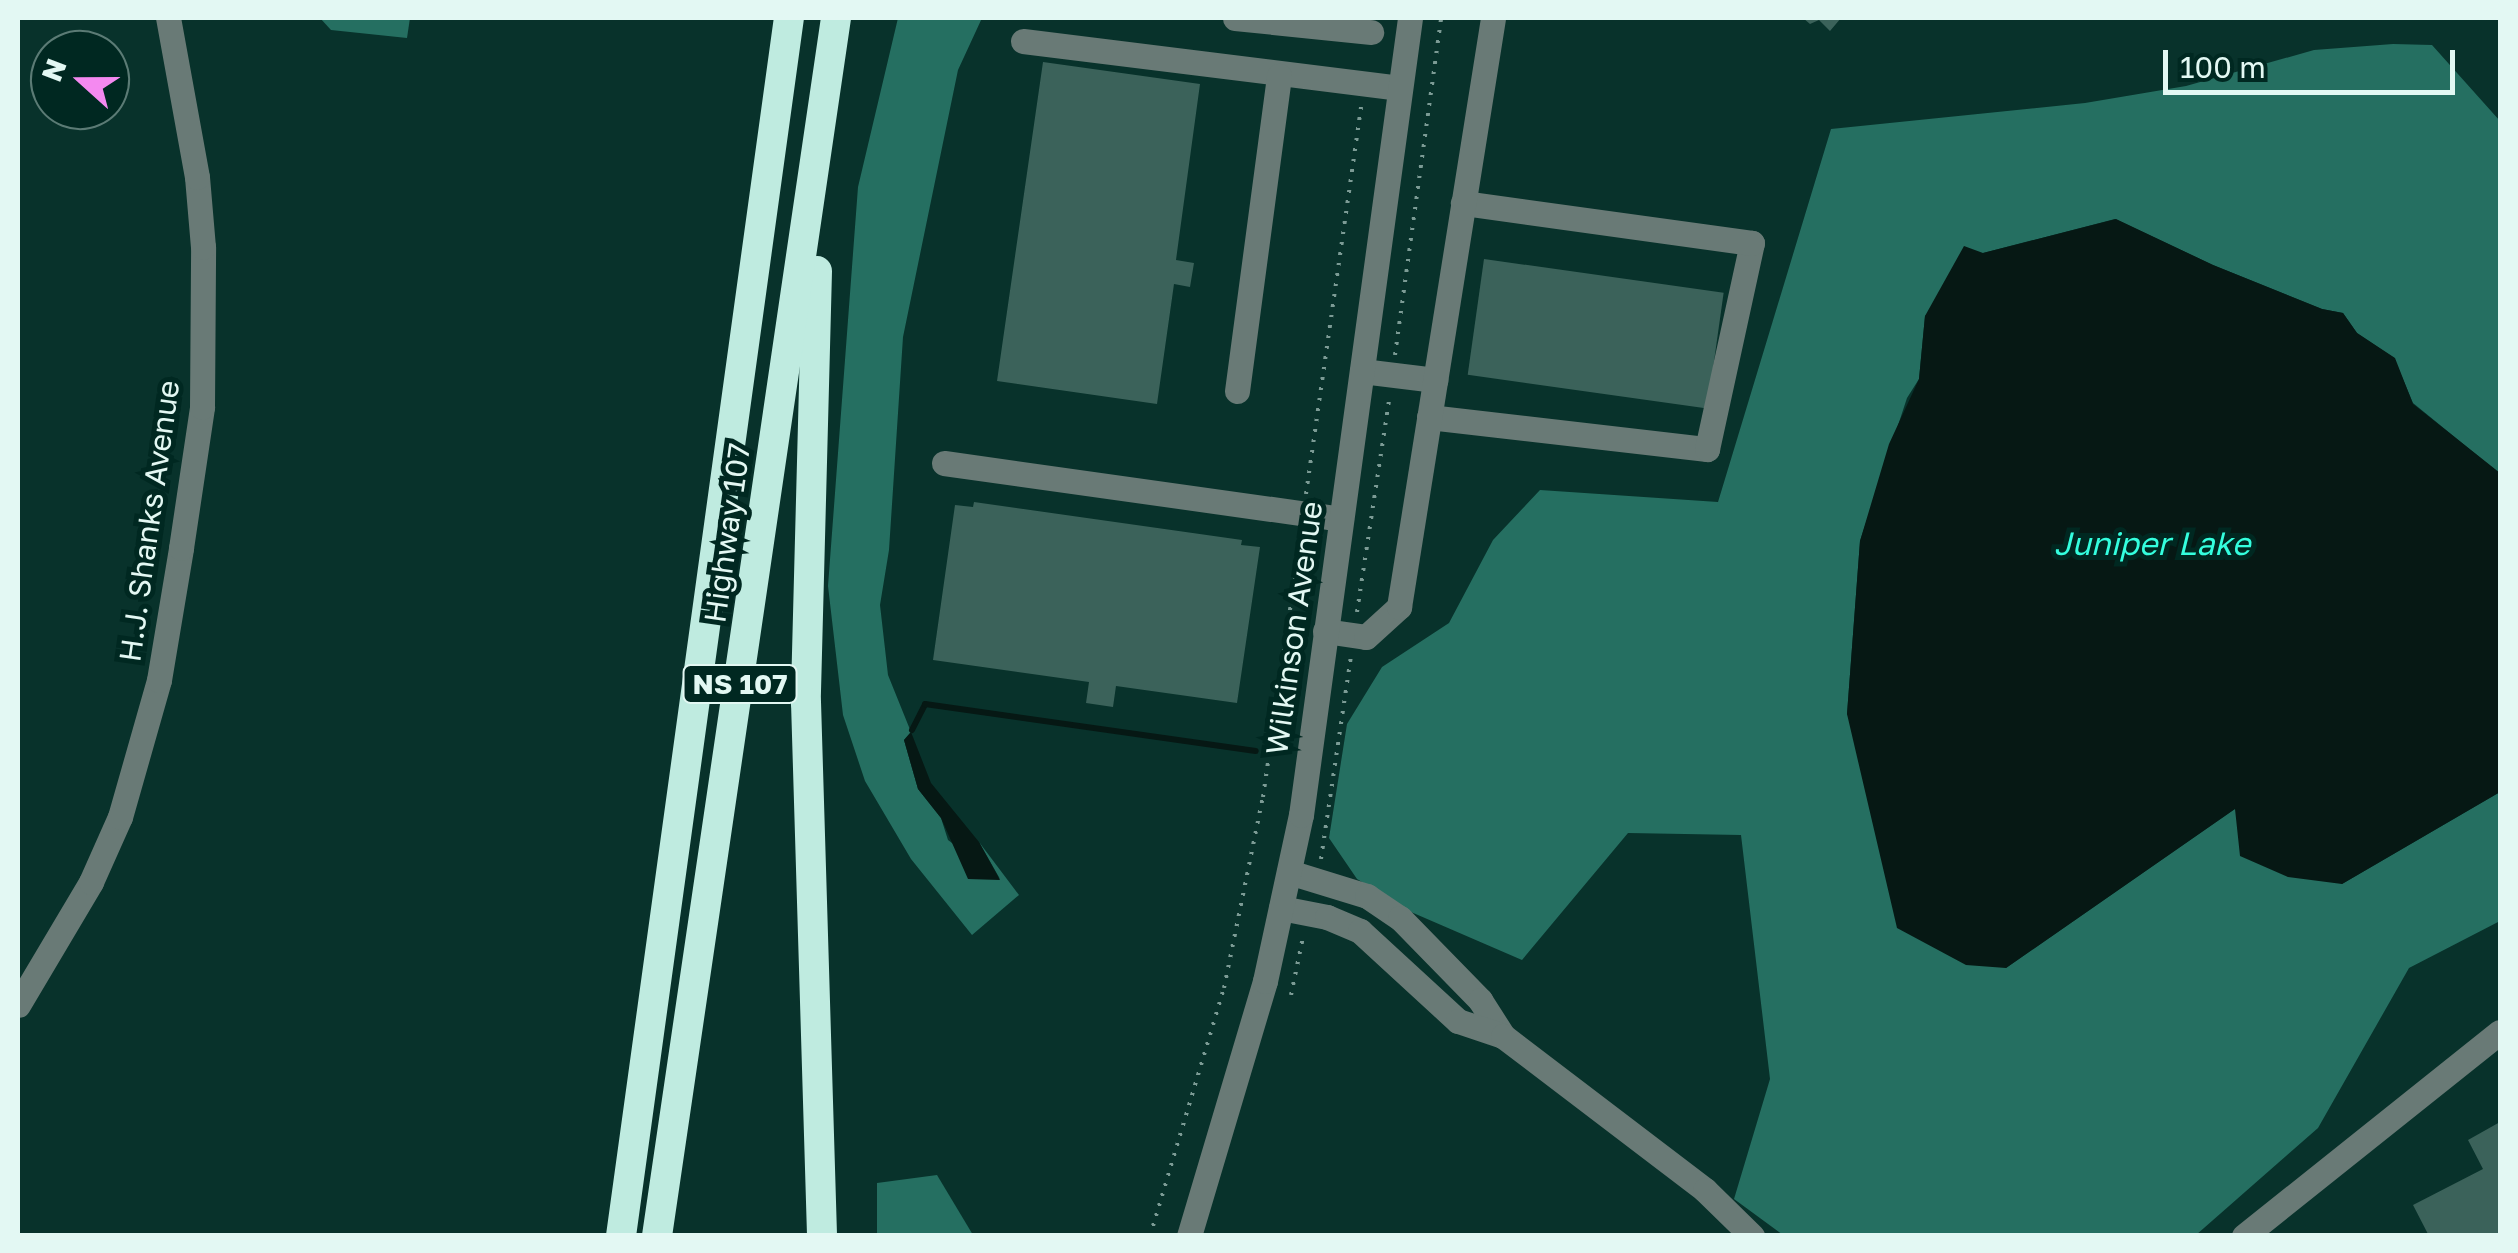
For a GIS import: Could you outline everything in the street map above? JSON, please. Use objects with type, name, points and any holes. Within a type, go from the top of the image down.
[{"type":"highway","name":"Highway 107","points":[[620,1236],[789,18]]},
{"type":"highway","name":"Highway 107","points":[[657,1236],[836,18]]},
{"type":"highway","points":[[821,133],[806,702],[822,1236]]},
{"type":"street","name":"H.J. Shanks Avenue","points":[[18,1005],[92,882],[120,817],[159,680],[186,513],[202,407],[203,248],[195,158],[168,18]]},
{"type":"street","points":[[1235,18],[1371,32]]},
{"type":"street","name":"Wilkinson Avenue","points":[[1189,1236],[1265,981],[1290,872],[1410,18]]},
{"type":"street","points":[[1325,631],[1366,637],[1399,607],[1493,18]]},
{"type":"street","points":[[1023,41],[1398,88]]},
{"type":"street","points":[[1237,390],[1279,76]]},
{"type":"street","points":[[1429,418],[1707,449],[1752,243],[1463,203]]},
{"type":"street","points":[[1362,371],[1435,380]]},
{"type":"street","points":[[944,463],[1341,519]]},
{"type":"street","points":[[1290,872],[1366,896],[1400,918],[1480,1000],[1504,1036],[1705,1190],[1752,1236]]},
{"type":"street","points":[[1282,908],[1360,931],[1458,1021],[1504,1036]]},
{"type":"street","points":[[2244,1236],[2500,1032]]},
{"type":"path","points":[[1321,860],[1393,375],[1440,18]]},
{"type":"path","points":[[1150,1236],[1224,988],[1260,809],[1364,84]]},
{"type":"path","points":[[1291,995],[1308,913]]},
{"type":"green space","points":[[320,18],[410,18],[407,38],[331,30]]},
{"type":"green space","points":[[898,18],[982,18],[958,70],[903,337],[889,550],[880,605],[888,675],[911,732],[904,740],[918,789],[941,818],[948,840],[1000,879],[979,842],[1019,895],[972,935],[911,859],[865,781],[843,715],[828,586],[858,187]]},
{"type":"green space","points":[[2432,45],[2500,121],[2500,474],[2413,403],[2394,358],[2357,333],[2343,313],[2322,309],[2213,265],[2115,219],[1983,253],[1925,316],[1919,379],[1907,398],[1860,541],[1847,714],[2006,968],[2236,808],[2342,884],[2500,792],[2500,921],[2409,968],[2318,1128],[2196,1235],[1783,1235],[1734,1199],[1770,1079],[1741,835],[1628,833],[1522,960],[1411,912],[1357,879],[1329,838],[1347,724],[1382,667],[1449,623],[1493,540],[1540,490],[1718,502],[1831,129],[2085,103],[2186,86],[2314,50]]},
{"type":"green space","points":[[937,1175],[973,1235],[877,1235],[877,1183]]},
{"type":"water","name":"Juniper Lake","points":[[2116,219],[2213,265],[2322,309],[2343,313],[2357,333],[2395,358],[2413,404],[2500,473],[2500,792],[2342,884],[2288,877],[2240,856],[2235,809],[2006,968],[1966,965],[1897,928],[1847,714],[1860,541],[1889,444],[1919,379],[1925,316],[1964,246],[1983,253]]},
{"type":"water","points":[[911,732],[931,783],[979,842],[1000,880],[968,879],[941,818],[918,789],[904,740]]},
{"type":"building","points":[[1803,18],[1841,18],[1830,31],[1819,20],[1810,24]]},
{"type":"building","points":[[1043,62],[1200,84],[1176,260],[1194,263],[1190,287],[1174,284],[1157,404],[997,381]]},
{"type":"building","points":[[1484,259],[1724,293],[1707,409],[1468,375]]},
{"type":"building","points":[[974,502],[1242,540],[1241,545],[1260,547],[1237,703],[1116,686],[1113,707],[1086,703],[1089,682],[933,660],[955,505],[973,507]]},
{"type":"building","points":[[2500,1122],[2500,1236],[2429,1236],[2413,1205],[2483,1169],[2468,1140]]},
{"type":"waterway","points":[[912,730],[925,704],[1256,751]]}]
